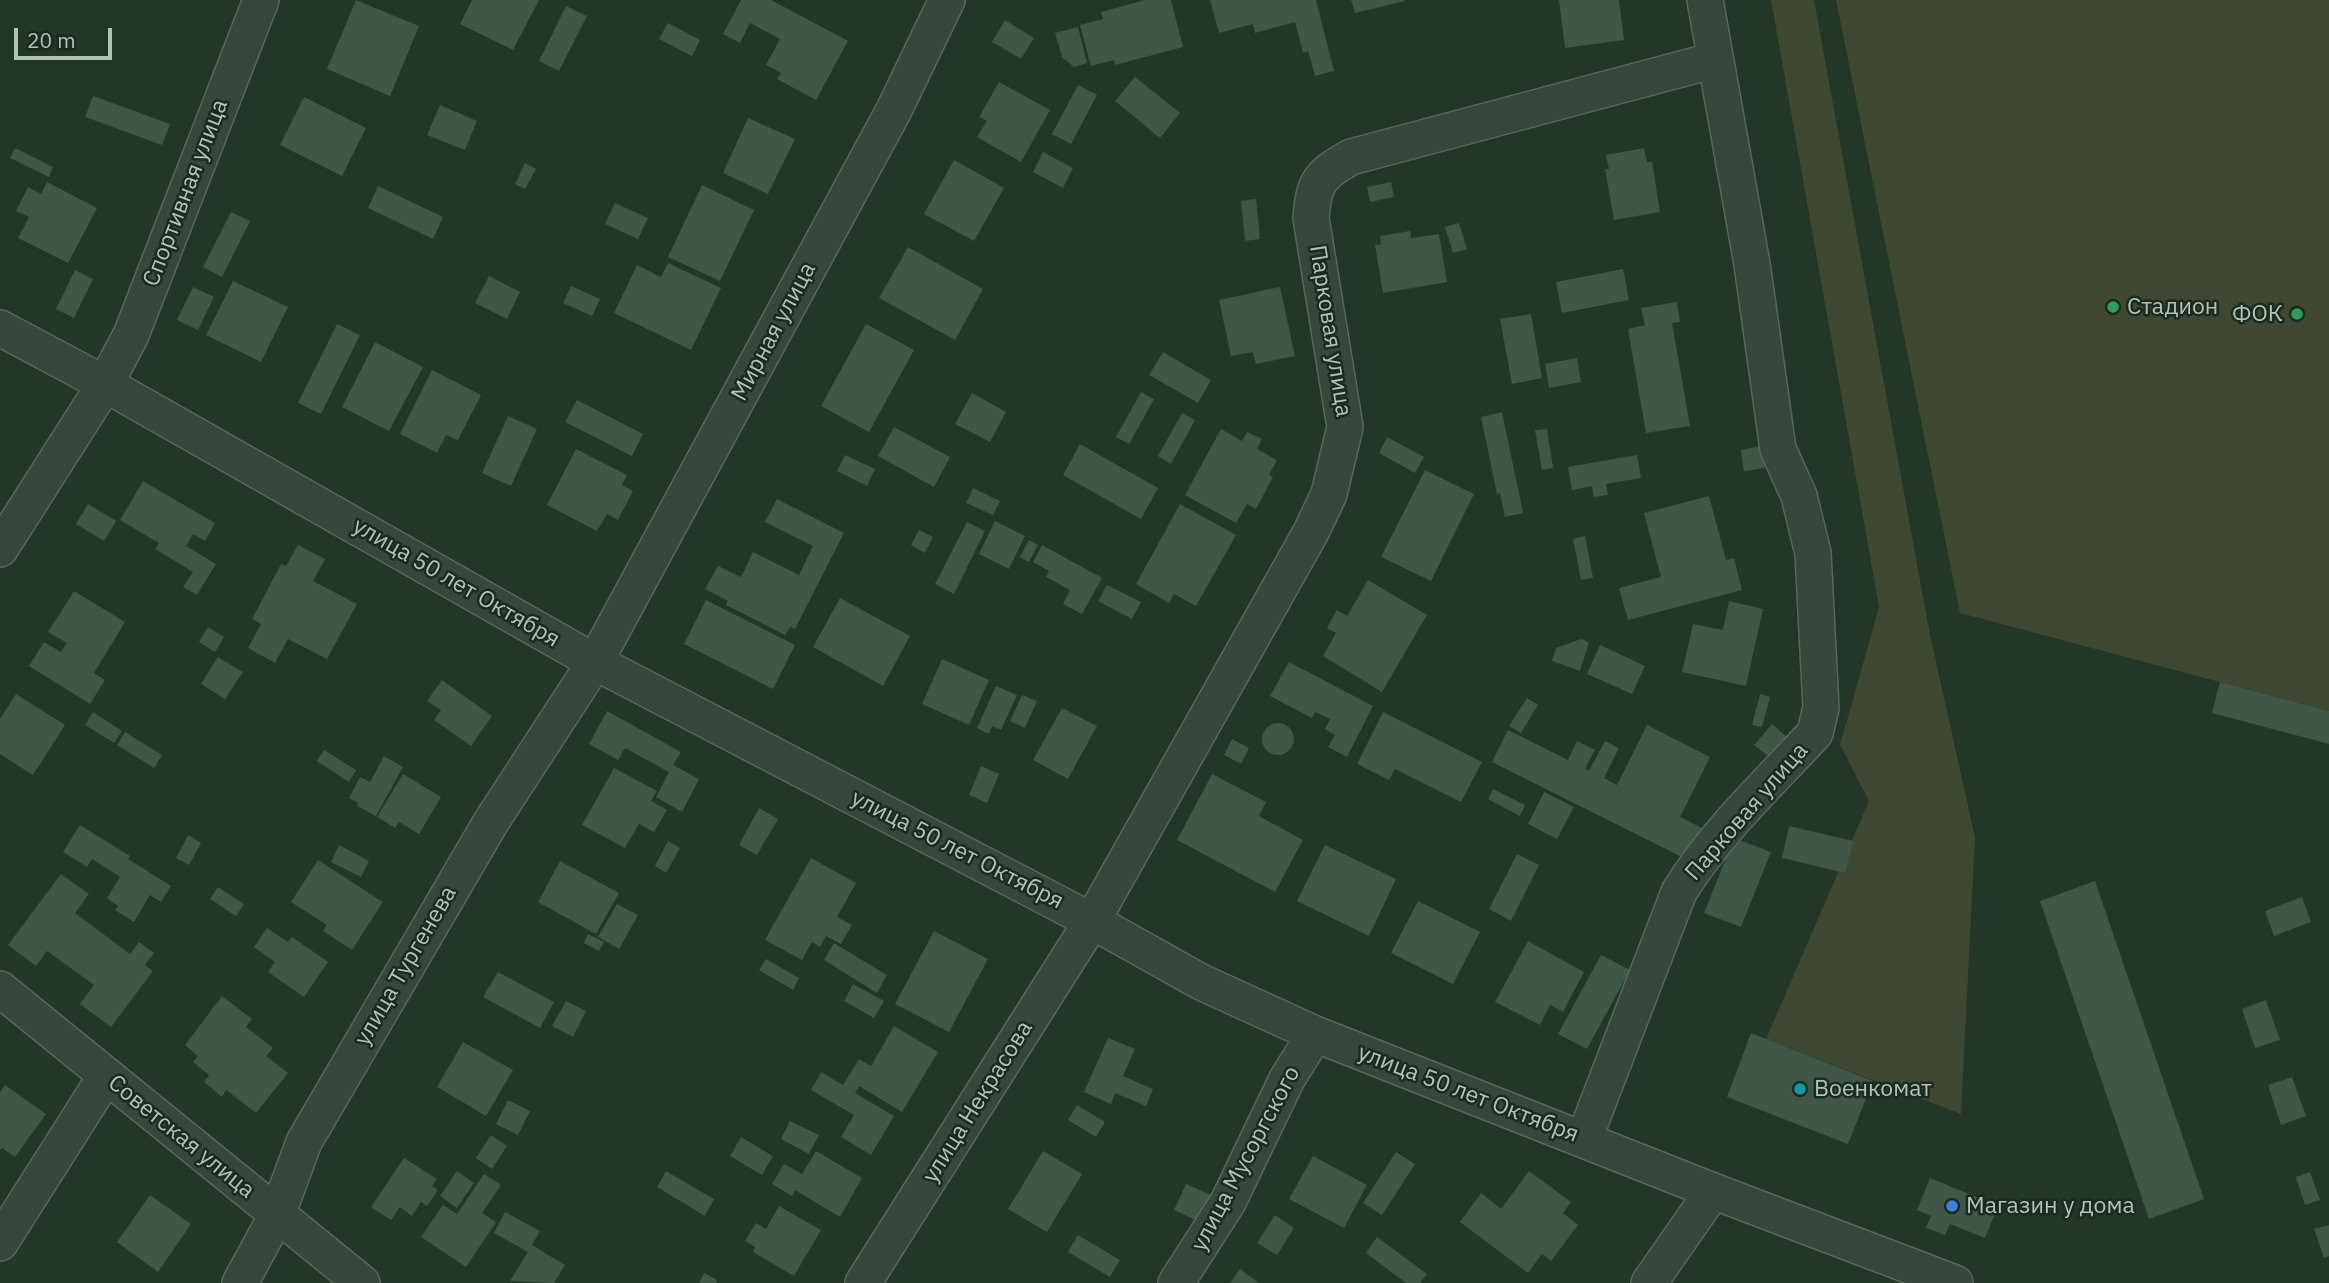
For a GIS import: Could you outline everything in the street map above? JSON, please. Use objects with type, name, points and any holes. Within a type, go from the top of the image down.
[{"type":"street","name":"Спортивная улица","points":[[0,549],[105,384],[131,335],[261,0]]},
{"type":"street","name":"Мирная улица","points":[[595,662],[894,110],[947,0]]},
{"type":"street","name":"Парковая улица","points":[[1584,1139],[1679,892],[1712,845],[1815,733],[1821,708],[1813,553],[1799,496],[1778,449],[1752,264],[1705,0]]},
{"type":"street","name":"Парковая улица","points":[[1092,921],[1311,532],[1329,494],[1345,427],[1311,218],[1314,191],[1329,169],[1351,157],[1715,60]]},
{"type":"street","name":"улица 50 лет Октября","points":[[0,328],[105,384],[595,662],[1092,921],[1201,982],[1315,1034],[1955,1283]]},
{"type":"street","name":"улица Тургенева","points":[[240,1283],[277,1215],[304,1142],[491,821],[595,662]]},
{"type":"street","name":"улица Некрасова","points":[[863,1283],[1092,921]]},
{"type":"street","name":"Советская улица","points":[[0,989],[362,1283]]},
{"type":"street","name":"улица Мусоргского","points":[[1177,1283],[1228,1202],[1287,1079],[1315,1034]]},
{"type":"street","points":[[0,1243],[106,1076]]},
{"type":"street","points":[[1649,1283],[1713,1191]]},
{"type":"green space","points":[[1771,0],[1814,0],[1930,635],[1975,837],[1961,1114],[1766,1039],[1869,801],[1840,745],[1879,607]]},
{"type":"green space","name":"Стадион","points":[[1836,0],[2329,0],[2329,711],[1960,613]]},
{"type":"building","points":[[356,0],[419,26],[390,96],[327,69]]},
{"type":"building","points":[[472,0],[539,0],[513,50],[460,24]]},
{"type":"building","points":[[741,0],[771,0],[848,41],[816,100],[777,79],[781,73],[766,65],[780,39],[750,23],[740,43],[723,34]]},
{"type":"building","points":[[1145,0],[1171,0],[1183,47],[1115,65],[1114,60],[1091,66],[1080,25],[1103,19],[1101,12]]},
{"type":"building","points":[[1210,0],[1316,0],[1334,71],[1315,76],[1308,51],[1303,53],[1295,22],[1255,33],[1253,24],[1219,33]]},
{"type":"building","points":[[1351,0],[1404,0],[1405,1],[1355,13]]},
{"type":"building","points":[[1559,0],[1619,0],[1624,40],[1565,48]]},
{"type":"building","points":[[566,6],[587,16],[559,71],[539,61]]},
{"type":"building","points":[[1005,20],[1034,38],[1021,59],[992,42]]},
{"type":"building","points":[[668,23],[700,40],[692,56],[659,39]]},
{"type":"building","points":[[1078,27],[1087,63],[1074,67],[1062,57],[1055,33]]},
{"type":"building","points":[[1135,77],[1180,113],[1160,138],[1115,101]]},
{"type":"building","points":[[999,82],[1050,110],[1021,162],[977,137],[987,121],[979,117]]},
{"type":"building","points":[[1078,85],[1097,95],[1071,144],[1052,134]]},
{"type":"building","points":[[93,96],[170,124],[162,145],[85,117]]},
{"type":"building","points":[[304,97],[366,128],[342,176],[280,145]]},
{"type":"building","points":[[440,105],[477,121],[465,150],[427,135]]},
{"type":"building","points":[[748,118],[795,139],[768,194],[723,173]]},
{"type":"building","points":[[15,148],[53,167],[49,177],[10,158]]},
{"type":"building","points":[[1644,148],[1647,162],[1652,162],[1660,212],[1614,220],[1605,169],[1609,169],[1606,155]]},
{"type":"building","points":[[1043,152],[1073,168],[1063,188],[1033,172]]},
{"type":"building","points":[[954,160],[1004,188],[974,241],[924,214]]},
{"type":"building","points":[[525,163],[536,169],[525,189],[515,184]]},
{"type":"building","points":[[47,182],[97,208],[68,263],[18,238],[29,217],[16,211],[28,187],[41,194]]},
{"type":"building","points":[[1391,182],[1394,197],[1370,202],[1367,187]]},
{"type":"building","points":[[702,185],[754,210],[720,281],[668,257]]},
{"type":"building","points":[[378,186],[443,217],[433,239],[368,208]]},
{"type":"building","points":[[1256,199],[1260,239],[1245,241],[1241,201]]},
{"type":"building","points":[[615,203],[648,218],[638,239],[605,224]]},
{"type":"building","points":[[231,212],[250,221],[222,277],[203,267]]},
{"type":"building","points":[[1459,223],[1467,249],[1453,253],[1445,227]]},
{"type":"building","points":[[1410,231],[1411,238],[1439,234],[1447,282],[1383,293],[1375,245],[1381,244],[1380,236]]},
{"type":"building","points":[[908,247],[983,289],[955,340],[879,298]]},
{"type":"building","points":[[668,263],[721,288],[691,350],[614,313],[637,265],[661,277]]},
{"type":"building","points":[[1623,269],[1629,300],[1562,313],[1556,282]]},
{"type":"building","points":[[75,270],[93,279],[74,318],[56,309]]},
{"type":"building","points":[[489,276],[520,292],[507,319],[475,303]]},
{"type":"building","points":[[233,281],[288,307],[261,362],[206,335]]},
{"type":"building","points":[[571,286],[600,299],[592,316],[563,303]]},
{"type":"building","points":[[193,287],[214,297],[198,330],[177,320]]},
{"type":"building","points":[[1280,287],[1295,356],[1256,364],[1253,352],[1231,356],[1219,300]]},
{"type":"building","points":[[1677,302],[1680,322],[1672,323],[1690,426],[1646,433],[1628,329],[1645,325],[1641,308]]},
{"type":"building","points":[[1531,314],[1542,378],[1512,384],[1500,319]]},
{"type":"building","points":[[337,324],[360,335],[321,414],[298,403]]},
{"type":"building","points":[[866,324],[914,350],[869,432],[821,406]]},
{"type":"building","points":[[375,342],[423,367],[389,431],[342,407]]},
{"type":"building","points":[[1163,352],[1211,380],[1198,403],[1149,375]]},
{"type":"building","points":[[1577,358],[1581,382],[1549,388],[1545,364]]},
{"type":"building","points":[[432,370],[481,395],[458,440],[446,435],[437,453],[400,434]]},
{"type":"building","points":[[1141,392],[1154,399],[1129,444],[1116,437]]},
{"type":"building","points":[[972,393],[1006,412],[990,442],[955,424]]},
{"type":"building","points":[[577,400],[643,434],[632,456],[565,422]]},
{"type":"building","points":[[1502,412],[1523,513],[1505,517],[1500,493],[1497,494],[1481,417]]},
{"type":"building","points":[[1182,413],[1195,420],[1171,464],[1158,456]]},
{"type":"building","points":[[508,416],[537,429],[511,486],[482,473]]},
{"type":"building","points":[[894,427],[950,457],[934,487],[878,456]]},
{"type":"building","points":[[1221,429],[1242,441],[1247,432],[1262,439],[1257,449],[1277,460],[1269,475],[1273,477],[1256,509],[1247,504],[1236,523],[1185,495]]},
{"type":"building","points":[[1547,429],[1553,468],[1542,470],[1535,430]]},
{"type":"building","points":[[1387,437],[1424,457],[1415,473],[1379,453]]},
{"type":"building","points":[[1080,444],[1158,488],[1141,519],[1063,475]]},
{"type":"building","points":[[1761,446],[1765,468],[1744,471],[1741,450]]},
{"type":"building","points":[[576,449],[627,475],[622,485],[633,491],[618,520],[607,514],[597,531],[547,505]]},
{"type":"building","points":[[845,455],[875,469],[867,486],[837,471]]},
{"type":"building","points":[[1637,455],[1641,478],[1606,484],[1608,495],[1594,497],[1592,486],[1572,490],[1568,467]]},
{"type":"building","points":[[1425,470],[1474,494],[1431,581],[1381,557]]},
{"type":"building","points":[[143,481],[215,523],[205,541],[193,534],[186,546],[216,564],[197,595],[183,587],[193,572],[155,549],[159,543],[120,520]]},
{"type":"building","points":[[973,488],[1000,501],[993,515],[966,503]]},
{"type":"building","points":[[1709,496],[1726,560],[1734,558],[1742,590],[1628,620],[1619,588],[1661,577],[1644,513]]},
{"type":"building","points":[[777,499],[844,533],[795,629],[790,627],[785,635],[726,605],[728,601],[705,589],[718,566],[741,577],[753,552],[799,575],[813,546],[765,522]]},
{"type":"building","points":[[88,504],[116,521],[104,541],[76,524]]},
{"type":"building","points":[[1180,504],[1236,535],[1196,606],[1174,594],[1169,603],[1136,584]]},
{"type":"building","points":[[995,521],[1025,536],[1009,569],[979,554]]},
{"type":"building","points":[[967,522],[985,531],[954,594],[935,584]]},
{"type":"building","points":[[919,530],[933,537],[925,553],[911,545]]},
{"type":"building","points":[[1585,536],[1593,578],[1581,580],[1573,539]]},
{"type":"building","points":[[1029,540],[1038,545],[1029,562],[1020,557]]},
{"type":"building","points":[[298,545],[325,559],[313,581],[357,604],[327,659],[288,639],[275,663],[248,648],[261,624],[252,619],[281,564],[286,566]]},
{"type":"building","points":[[1042,545],[1102,578],[1082,614],[1063,604],[1070,590],[1046,577],[1049,571],[1033,562]]},
{"type":"building","points":[[1368,580],[1427,615],[1382,692],[1323,656],[1336,633],[1327,628],[1337,610],[1347,616]]},
{"type":"building","points":[[1107,585],[1141,602],[1132,619],[1098,601]]},
{"type":"building","points":[[74,591],[125,622],[94,673],[105,680],[90,704],[29,666],[44,642],[61,652],[67,643],[48,632]]},
{"type":"building","points":[[840,598],[910,636],[883,686],[813,647]]},
{"type":"building","points":[[706,600],[795,645],[773,689],[684,644]]},
{"type":"building","points":[[1729,601],[1763,609],[1746,686],[1682,672],[1693,624],[1723,630]]},
{"type":"building","points":[[208,627],[224,637],[215,652],[199,642]]},
{"type":"building","points":[[1581,639],[1589,642],[1580,671],[1552,661],[1556,648]]},
{"type":"building","points":[[1600,645],[1645,666],[1632,694],[1587,674]]},
{"type":"building","points":[[218,657],[243,672],[225,699],[201,684]]},
{"type":"building","points":[[942,659],[989,680],[969,725],[922,704]]},
{"type":"building","points":[[1289,662],[1373,706],[1347,757],[1328,747],[1335,735],[1325,729],[1330,719],[1315,712],[1312,718],[1270,696]]},
{"type":"building","points":[[442,680],[492,716],[471,746],[434,720],[441,710],[427,701]]},
{"type":"building","points":[[2220,682],[2329,711],[2329,744],[2212,713]]},
{"type":"building","points":[[996,686],[1017,695],[1001,730],[992,726],[989,734],[977,728]]},
{"type":"building","points":[[16,694],[65,725],[33,775],[0,754],[0,719]]},
{"type":"building","points":[[1760,694],[1770,697],[1762,727],[1752,725]]},
{"type":"building","points":[[1022,695],[1037,701],[1025,728],[1010,721]]},
{"type":"building","points":[[1527,698],[1538,705],[1521,733],[1509,726]]},
{"type":"building","points":[[1062,708],[1097,726],[1068,779],[1033,760]]},
{"type":"building","points":[[607,711],[681,752],[673,765],[699,779],[682,812],[656,797],[669,772],[625,748],[618,760],[589,744]]},
{"type":"building","points":[[93,712],[122,731],[114,743],[85,725]]},
{"type":"building","points":[[1383,712],[1482,762],[1461,802],[1395,769],[1389,780],[1357,764]]},
{"type":"building","points":[[1278,723],[1289,728],[1294,739],[1289,750],[1278,755],[1267,750],[1262,739],[1267,728]]},
{"type":"building","points":[[1772,724],[1788,738],[1770,758],[1754,745]]},
{"type":"building","points":[[1647,725],[1710,757],[1680,817],[1706,830],[1682,857],[1492,762],[1508,730],[1568,760],[1577,741],[1595,750],[1585,769],[1589,771],[1605,741],[1619,748],[1604,778],[1617,785]]},
{"type":"building","points":[[125,732],[162,755],[154,768],[117,745]]},
{"type":"building","points":[[1232,739],[1249,748],[1241,764],[1224,755]]},
{"type":"building","points":[[324,750],[356,770],[349,782],[317,761]]},
{"type":"building","points":[[384,756],[403,767],[376,816],[357,806],[358,803],[349,798],[360,777],[370,782]]},
{"type":"building","points":[[981,766],[999,774],[987,803],[969,795]]},
{"type":"building","points":[[614,768],[657,791],[651,801],[667,810],[654,832],[639,824],[625,848],[582,825]]},
{"type":"building","points":[[403,774],[441,797],[419,834],[399,822],[395,828],[377,817]]},
{"type":"building","points":[[1212,774],[1266,802],[1259,816],[1303,840],[1275,892],[1177,840]]},
{"type":"building","points":[[1493,789],[1525,805],[1520,816],[1488,799]]},
{"type":"building","points":[[1544,792],[1574,807],[1557,839],[1528,824]]},
{"type":"building","points":[[759,808],[778,819],[757,855],[739,845]]},
{"type":"building","points":[[80,825],[171,886],[161,902],[150,895],[134,922],[115,910],[118,906],[107,898],[120,877],[92,859],[87,867],[63,852]]},
{"type":"building","points":[[1789,826],[1853,841],[1845,873],[1782,858]]},
{"type":"building","points":[[188,835],[201,843],[189,865],[176,858]]},
{"type":"building","points":[[1734,838],[1771,852],[1741,927],[1704,913]]},
{"type":"building","points":[[668,841],[680,848],[666,873],[655,866]]},
{"type":"building","points":[[339,845],[369,861],[361,877],[331,862]]},
{"type":"building","points":[[1325,845],[1396,879],[1369,936],[1297,901]]},
{"type":"building","points":[[1517,854],[1539,865],[1511,921],[1489,909]]},
{"type":"building","points":[[811,858],[856,883],[837,917],[852,925],[841,944],[826,936],[820,947],[812,942],[802,960],[765,940]]},
{"type":"building","points":[[318,860],[383,902],[352,950],[323,931],[327,925],[291,902]]},
{"type":"building","points":[[560,861],[619,893],[596,934],[538,902]]},
{"type":"building","points":[[61,874],[89,894],[75,913],[130,954],[139,942],[154,953],[145,965],[153,971],[111,1027],[80,1004],[94,985],[47,951],[36,966],[8,945]]},
{"type":"building","points":[[2095,881],[2204,1199],[2149,1219],[2040,901]]},
{"type":"building","points":[[218,887],[244,904],[236,916],[210,899]]},
{"type":"building","points":[[2302,897],[2311,922],[2274,936],[2265,911]]},
{"type":"building","points":[[1418,901],[1480,932],[1453,984],[1391,953]]},
{"type":"building","points":[[617,904],[638,915],[619,949],[598,937]]},
{"type":"building","points":[[267,928],[288,942],[292,937],[328,962],[304,997],[268,972],[275,962],[254,947]]},
{"type":"building","points":[[934,931],[988,959],[949,1032],[895,1004]]},
{"type":"building","points":[[588,934],[604,942],[599,951],[584,943]]},
{"type":"building","points":[[1528,941],[1584,972],[1563,1012],[1550,1005],[1540,1025],[1495,1002]]},
{"type":"building","points":[[834,943],[887,975],[877,993],[824,960]]},
{"type":"building","points":[[1601,955],[1630,970],[1587,1049],[1558,1034]]},
{"type":"building","points":[[766,959],[799,978],[793,990],[759,970]]},
{"type":"building","points":[[498,972],[554,1002],[540,1028],[483,997]]},
{"type":"building","points":[[853,984],[884,1001],[874,1018],[844,1001]]},
{"type":"building","points":[[222,996],[252,1019],[246,1027],[273,1048],[266,1056],[288,1073],[256,1113],[226,1090],[222,1097],[204,1082],[209,1075],[193,1062],[198,1056],[185,1045]]},
{"type":"building","points":[[2266,1000],[2280,1040],[2255,1048],[2242,1009]]},
{"type":"building","points":[[566,1001],[586,1011],[573,1037],[552,1026]]},
{"type":"building","points":[[894,1026],[938,1052],[902,1112],[859,1086],[855,1093],[894,1116],[871,1155],[841,1137],[854,1115],[811,1090],[821,1072],[843,1085],[859,1059],[871,1066]]},
{"type":"building","name":"Военкомат","points":[[1751,1033],[1873,1081],[1848,1144],[1727,1097]]},
{"type":"building","points":[[1108,1038],[1135,1049],[1123,1076],[1153,1089],[1146,1106],[1115,1093],[1111,1104],[1084,1092]]},
{"type":"building","points":[[463,1042],[513,1070],[486,1116],[437,1087]]},
{"type":"building","points":[[2292,1077],[2306,1116],[2281,1125],[2268,1085]]},
{"type":"building","points":[[5,1085],[46,1114],[15,1157],[2,1148],[0,1150],[0,1092]]},
{"type":"building","points":[[508,1100],[530,1111],[518,1135],[496,1124]]},
{"type":"building","points":[[1077,1105],[1105,1122],[1096,1137],[1068,1120]]},
{"type":"building","points":[[790,1121],[819,1135],[809,1154],[781,1139]]},
{"type":"building","points":[[491,1135],[507,1146],[492,1169],[476,1158]]},
{"type":"building","points":[[741,1137],[773,1156],[762,1175],[730,1156]]},
{"type":"building","points":[[816,1151],[862,1178],[840,1217],[795,1190],[792,1196],[772,1184],[784,1164],[802,1174]]},
{"type":"building","points":[[1043,1151],[1082,1174],[1047,1232],[1008,1209]]},
{"type":"building","points":[[1396,1152],[1415,1164],[1382,1215],[1363,1203]]},
{"type":"building","points":[[1313,1156],[1367,1185],[1344,1228],[1289,1199]]},
{"type":"building","points":[[404,1158],[437,1179],[432,1186],[438,1190],[427,1206],[421,1202],[412,1216],[400,1207],[391,1220],[371,1207]]},
{"type":"building","points":[[457,1171],[474,1183],[457,1208],[440,1196]]},
{"type":"building","points":[[666,1171],[714,1199],[705,1216],[657,1187]]},
{"type":"building","points":[[1529,1171],[1571,1202],[1563,1213],[1578,1225],[1551,1261],[1542,1254],[1528,1273],[1460,1222],[1481,1193],[1501,1209]]},
{"type":"building","points":[[2310,1172],[2320,1200],[2305,1205],[2296,1177]]},
{"type":"building","points":[[484,1174],[501,1185],[482,1213],[496,1222],[466,1267],[421,1237],[443,1205],[457,1214]]},
{"type":"building","points":[[1930,1178],[1998,1206],[1985,1238],[1950,1224],[1945,1235],[1926,1228],[1931,1216],[1917,1210]]},
{"type":"building","points":[[1186,1184],[1216,1197],[1204,1224],[1174,1210]]},
{"type":"building","points":[[150,1195],[191,1224],[158,1272],[117,1242]]},
{"type":"building","points":[[779,1206],[821,1230],[794,1276],[753,1252],[755,1247],[745,1241],[756,1223],[766,1229]]},
{"type":"building","points":[[505,1212],[540,1231],[532,1245],[565,1265],[554,1283],[510,1281],[528,1252],[494,1233]]},
{"type":"building","points":[[1275,1215],[1294,1228],[1277,1255],[1257,1243]]},
{"type":"building","points":[[2329,1225],[2329,1256],[2324,1258],[2314,1229]]},
{"type":"building","points":[[1078,1235],[1120,1260],[1110,1277],[1068,1252]]},
{"type":"building","points":[[1377,1237],[1427,1274],[1420,1283],[1406,1283],[1366,1253]]},
{"type":"building","points":[[1240,1269],[1259,1283],[1230,1283]]},
{"type":"building","points":[[704,1273],[717,1280],[716,1283],[699,1283]]},
{"type":"place","name":"Стадион","points":[[2113,307]]},
{"type":"place","name":"ФОК","points":[[2297,314]]},
{"type":"place","name":"Военкомат","points":[[1800,1089]]},
{"type":"place","name":"Магазин у дома","points":[[1952,1206]]}]
